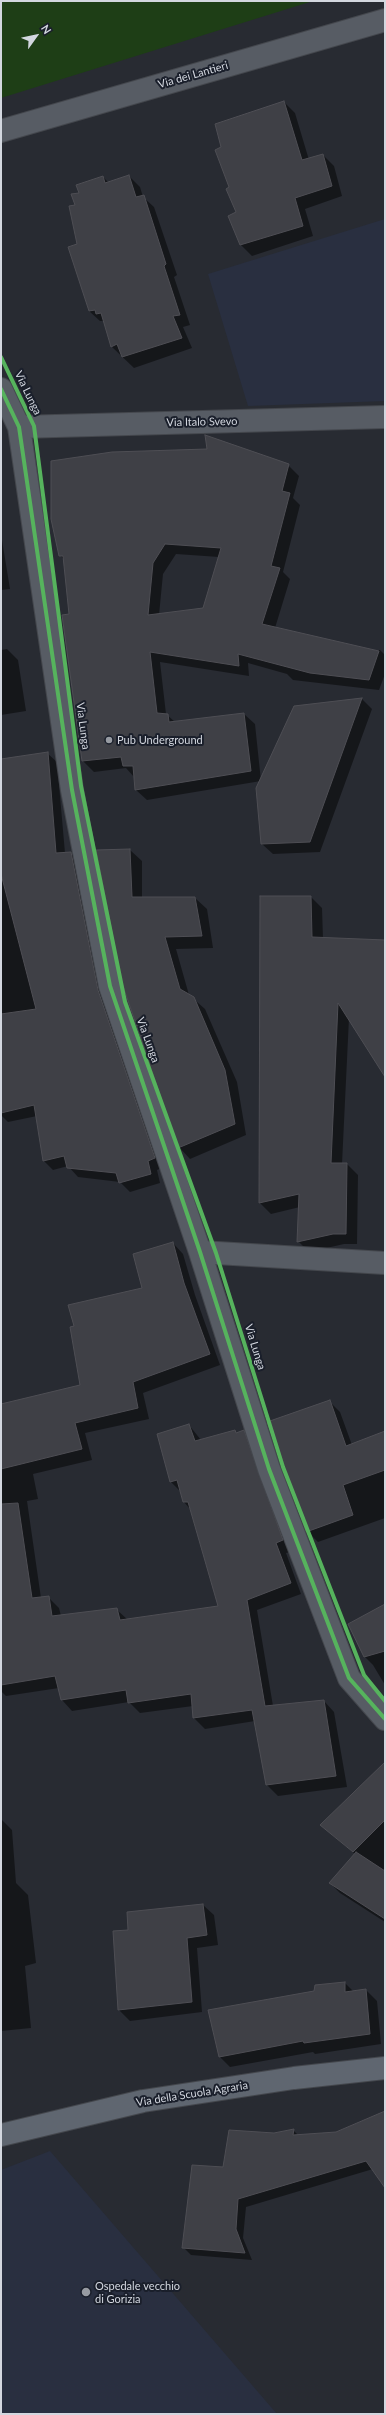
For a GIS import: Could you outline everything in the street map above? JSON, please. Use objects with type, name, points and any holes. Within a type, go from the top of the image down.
[{"type":"main road","name":"Via della Scuola Agraria","points":[[1,2135],[143,2101],[294,2078],[385,2068]]},
{"type":"street","name":"Via dei Lantieri","points":[[1,131],[385,20]]},
{"type":"street","name":"Via Lunga","points":[[1,389],[19,427],[72,790],[110,986],[200,1252],[269,1469],[349,1678],[385,1719]]},
{"type":"street","name":"Via Italo Svevo","points":[[19,427],[385,417]]},
{"type":"street","points":[[200,1252],[385,1263]]},
{"type":"shaded area","points":[[385,219],[385,401],[248,406],[208,274]]},
{"type":"shaded area","name":"Ospedale vecchio di Gorizia","points":[[50,2151],[277,2414],[1,2414],[1,2170]]},
{"type":"green space","points":[[1,1],[313,1],[1,98]]},
{"type":"building","points":[[284,101],[302,160],[323,154],[332,186],[295,198],[303,226],[240,245],[228,216],[236,212],[226,189],[229,187],[215,150],[221,147],[215,124]]},
{"type":"building","points":[[129,175],[136,197],[144,195],[166,264],[164,266],[180,315],[173,316],[182,338],[122,357],[117,344],[111,347],[101,313],[96,314],[95,310],[89,311],[68,247],[77,244],[69,206],[75,205],[71,194],[79,193],[76,185],[103,176],[105,183]]},
{"type":"building","points":[[205,435],[289,464],[282,491],[290,493],[271,566],[280,568],[262,624],[379,651],[369,680],[310,673],[238,654],[239,666],[150,652],[157,713],[168,714],[169,722],[244,713],[251,771],[135,790],[133,766],[123,766],[121,757],[82,761],[62,615],[69,614],[63,556],[59,556],[51,519],[51,461],[112,452],[207,449]],"holes":[[[165,544],[221,548],[203,608],[148,615],[153,563]]]},
{"type":"building","points":[[362,698],[310,842],[261,844],[256,788],[294,706]]},
{"type":"building","points":[[48,752],[56,853],[71,852],[98,990],[155,1158],[148,1161],[151,1174],[119,1183],[116,1173],[67,1168],[64,1156],[43,1161],[34,1105],[1,1113],[1,1014],[36,1009],[1,874],[1,759]]},
{"type":"building","points":[[130,849],[132,897],[195,897],[202,936],[165,937],[180,989],[194,997],[225,1070],[235,1124],[178,1148],[122,983],[96,850]]},
{"type":"building","points":[[260,896],[311,896],[312,937],[385,940],[385,1077],[338,1003],[331,1163],[347,1163],[346,1234],[333,1234],[297,1242],[299,1194],[259,1203]]},
{"type":"building","points":[[173,1242],[184,1283],[210,1354],[133,1382],[138,1408],[75,1423],[82,1449],[1,1469],[1,1404],[80,1385],[70,1327],[74,1326],[68,1305],[142,1288],[133,1254]]},
{"type":"building","points":[[330,1400],[346,1446],[385,1431],[385,1470],[343,1485],[353,1515],[306,1532],[267,1422]]},
{"type":"building","points":[[189,1424],[195,1441],[235,1430],[236,1433],[244,1430],[283,1540],[276,1543],[291,1583],[247,1600],[265,1706],[324,1700],[336,1776],[266,1785],[252,1710],[193,1718],[191,1694],[128,1703],[126,1690],[61,1700],[55,1676],[1,1685],[1,1504],[18,1503],[32,1598],[49,1596],[52,1616],[117,1608],[120,1620],[218,1606],[188,1502],[183,1502],[177,1480],[170,1482],[157,1434]]},
{"type":"building","points":[[385,1604],[385,1651],[364,1657],[348,1624]]},
{"type":"building","points":[[385,1762],[385,1820],[353,1852],[320,1825]]},
{"type":"building","points":[[356,1852],[385,1871],[385,1919],[329,1883]]},
{"type":"building","points":[[203,1904],[207,1935],[187,1938],[192,2002],[118,2010],[113,1931],[128,1930],[127,1912]]},
{"type":"building","points":[[345,1982],[345,1992],[366,1989],[370,2034],[304,2043],[303,2041],[219,2057],[208,2010],[314,1991],[315,1985]]},
{"type":"building","points":[[385,2111],[385,2188],[366,2161],[238,2199],[236,2229],[245,2253],[182,2248],[192,2165],[223,2167],[229,2130],[274,2133],[294,2129],[293,2135],[336,2132]]},
{"type":"cycle path","points":[[1,357],[34,426],[81,786],[125,1002],[216,1253],[283,1467],[364,1675],[385,1701]]},
{"type":"cycle path","points":[[1,389],[19,427],[72,790],[110,986],[200,1252],[269,1469],[349,1678],[385,1719]]},
{"type":"place","name":"Pub Underground","points":[[109,740]]},
{"type":"place","name":"Ospedale vecchio di Gorizia","points":[[86,2292]]}]
